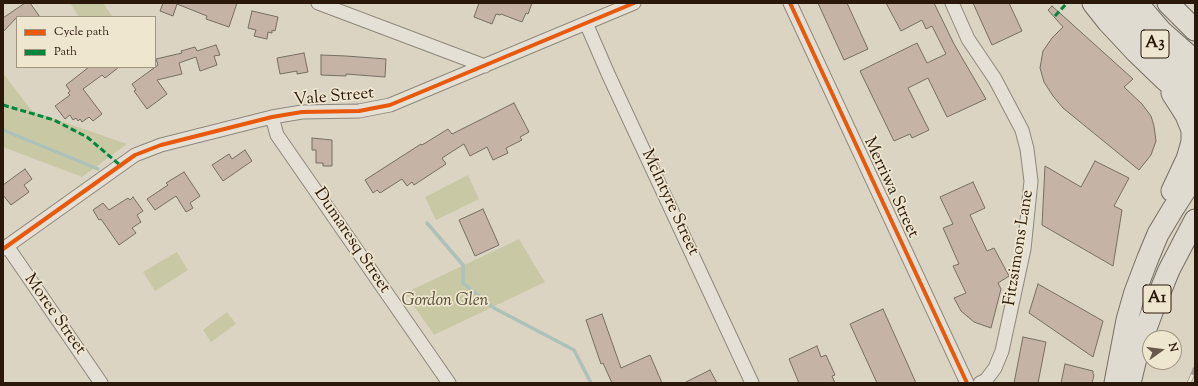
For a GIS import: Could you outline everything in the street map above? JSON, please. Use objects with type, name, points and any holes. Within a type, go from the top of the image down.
[{"type":"highway","points":[[1093,3],[1108,22],[1136,52],[1165,80],[1194,104]]},
{"type":"highway","name":"A3","points":[[1117,3],[1143,33],[1195,82]]},
{"type":"highway","name":"A3","points":[[1137,3],[1162,32],[1195,61]]},
{"type":"highway","points":[[1168,3],[1195,30]]},
{"type":"highway","points":[[1165,80],[1176,101],[1186,115],[1192,130],[1192,142],[1187,159],[1171,192],[1173,209]]},
{"type":"highway","name":"A1","points":[[1115,383],[1127,320],[1135,292],[1158,234],[1195,175]]},
{"type":"highway","name":"A1","points":[[1130,383],[1138,350],[1155,304],[1169,270],[1195,220]]},
{"type":"street","points":[[318,3],[485,66]]},
{"type":"street","name":"Vale Street","points":[[5,248],[135,155],[162,145],[272,117],[302,112],[359,112],[390,105],[634,3]]},
{"type":"street","name":"Merriwa Street","points":[[790,3],[967,383]]},
{"type":"street","name":"Fitzsimons Lane","points":[[952,3],[968,39],[995,79],[1022,130],[1027,148],[1031,181],[1024,249],[1002,351],[995,368],[986,380],[980,383]]},
{"type":"street","name":"McIntyre Street","points":[[586,23],[609,76],[752,383]]},
{"type":"street","name":"Dumaresq Street","points":[[272,117],[277,134],[449,383]]},
{"type":"street","name":"Moree Street","points":[[5,248],[101,383]]},
{"type":"green space","points":[[70,3],[103,3],[112,16],[78,16]]},
{"type":"green space","points":[[3,73],[32,111],[127,144],[82,177],[3,147]]},
{"type":"green space","points":[[468,175],[479,199],[436,220],[425,197]]},
{"type":"green space","name":"Gordon Glen","points":[[519,239],[545,282],[434,335],[405,293]]},
{"type":"green space","points":[[177,252],[188,270],[155,291],[143,272]]},
{"type":"green space","points":[[227,312],[236,324],[211,342],[203,330]]},
{"type":"building","points":[[25,3],[30,3],[39,16],[16,16],[16,18],[3,32],[3,18]]},
{"type":"building","points":[[163,3],[237,3],[229,27],[206,19],[207,16],[177,4],[173,16],[160,11]]},
{"type":"building","points":[[479,3],[532,3],[528,14],[526,13],[522,22],[501,14],[496,14],[492,24],[474,17]]},
{"type":"building","points":[[818,3],[847,3],[868,49],[844,60]]},
{"type":"building","points":[[886,3],[934,3],[954,44],[986,99],[947,117],[928,78],[908,88],[929,130],[912,138],[910,134],[894,141],[860,71],[917,43],[927,63],[946,54],[932,26],[926,29],[922,20],[901,31]]},
{"type":"building","points":[[973,3],[1009,3],[1022,31],[992,45]]},
{"type":"building","points":[[1052,6],[1133,79],[1124,87],[1142,104],[1151,116],[1156,141],[1151,155],[1139,170],[1063,108],[1044,82],[1040,68],[1043,51],[1052,38],[1063,27],[1048,10]]},
{"type":"building","points":[[252,11],[278,17],[275,31],[272,30],[272,33],[268,32],[267,39],[254,36],[256,30],[248,28]]},
{"type":"building","points":[[216,45],[220,55],[214,56],[217,65],[200,71],[196,57],[179,63],[182,74],[157,80],[167,94],[147,109],[134,91],[136,90],[132,84],[156,68],[158,65],[156,59],[182,53],[181,51],[195,47],[197,51]]},
{"type":"building","points":[[304,53],[308,72],[297,74],[297,71],[280,74],[277,58]]},
{"type":"building","points":[[321,55],[386,59],[385,77],[346,74],[346,76],[321,75]]},
{"type":"building","points":[[88,68],[118,68],[105,78],[102,75],[83,89],[102,114],[93,121],[89,117],[82,122],[80,119],[78,121],[76,118],[73,120],[70,115],[65,119],[55,106],[70,95],[68,93],[70,91],[66,85]]},
{"type":"building","points":[[514,103],[529,132],[520,137],[522,140],[506,148],[508,153],[493,160],[487,147],[470,156],[464,144],[442,158],[446,164],[414,185],[412,182],[407,186],[402,179],[380,193],[377,190],[373,193],[365,180],[421,144],[422,145],[448,129],[452,134]]},
{"type":"building","points":[[312,138],[332,140],[332,166],[323,166],[323,163],[316,163],[316,150],[312,150]]},
{"type":"building","points":[[245,150],[252,161],[223,181],[212,165],[229,154],[232,159]]},
{"type":"building","points":[[1095,161],[1129,178],[1114,206],[1122,210],[1113,266],[1042,225],[1045,166],[1081,187]]},
{"type":"building","points":[[25,169],[32,179],[24,185],[29,192],[11,205],[3,195],[3,185]]},
{"type":"building","points":[[184,172],[200,196],[190,203],[193,208],[186,212],[176,196],[155,210],[147,199],[168,185],[166,183]]},
{"type":"building","points":[[973,182],[985,208],[970,215],[987,251],[994,248],[1009,276],[998,283],[1001,289],[991,328],[974,322],[961,311],[954,298],[966,293],[953,266],[959,264],[943,228],[953,224],[940,197]]},
{"type":"building","points":[[133,197],[143,211],[137,215],[141,222],[132,228],[136,233],[119,245],[93,210],[103,203],[109,210],[128,198],[130,200]]},
{"type":"building","points":[[483,209],[499,245],[475,256],[459,220]]},
{"type":"building","points":[[1038,284],[1103,321],[1093,357],[1029,313]]},
{"type":"building","points":[[883,309],[916,383],[877,383],[850,324]]},
{"type":"building","points":[[602,314],[621,368],[650,355],[662,383],[612,383],[603,363],[601,364],[586,320]]},
{"type":"building","points":[[1023,337],[1046,342],[1038,383],[1014,383]]},
{"type":"building","points":[[817,346],[821,357],[826,355],[835,375],[832,376],[835,383],[799,383],[789,359]]},
{"type":"building","points":[[1065,364],[1093,371],[1094,375],[1092,383],[1061,383]]},
{"type":"building","points":[[710,370],[717,383],[684,383]]},
{"type":"waterway","points":[[3,130],[98,169]]},
{"type":"waterway","points":[[427,223],[463,265],[463,283],[494,308],[574,350],[591,383]]},
{"type":"railway","points":[[1189,383],[1195,369]]},
{"type":"marked path","points":[[1055,16],[1067,3]]},
{"type":"marked path","points":[[3,105],[54,120],[87,137],[120,165]]},
{"type":"cycle path","points":[[3,249],[135,155],[161,145],[272,117],[302,112],[359,111],[390,105],[634,3]]},
{"type":"cycle path","points":[[790,3],[967,383]]}]
